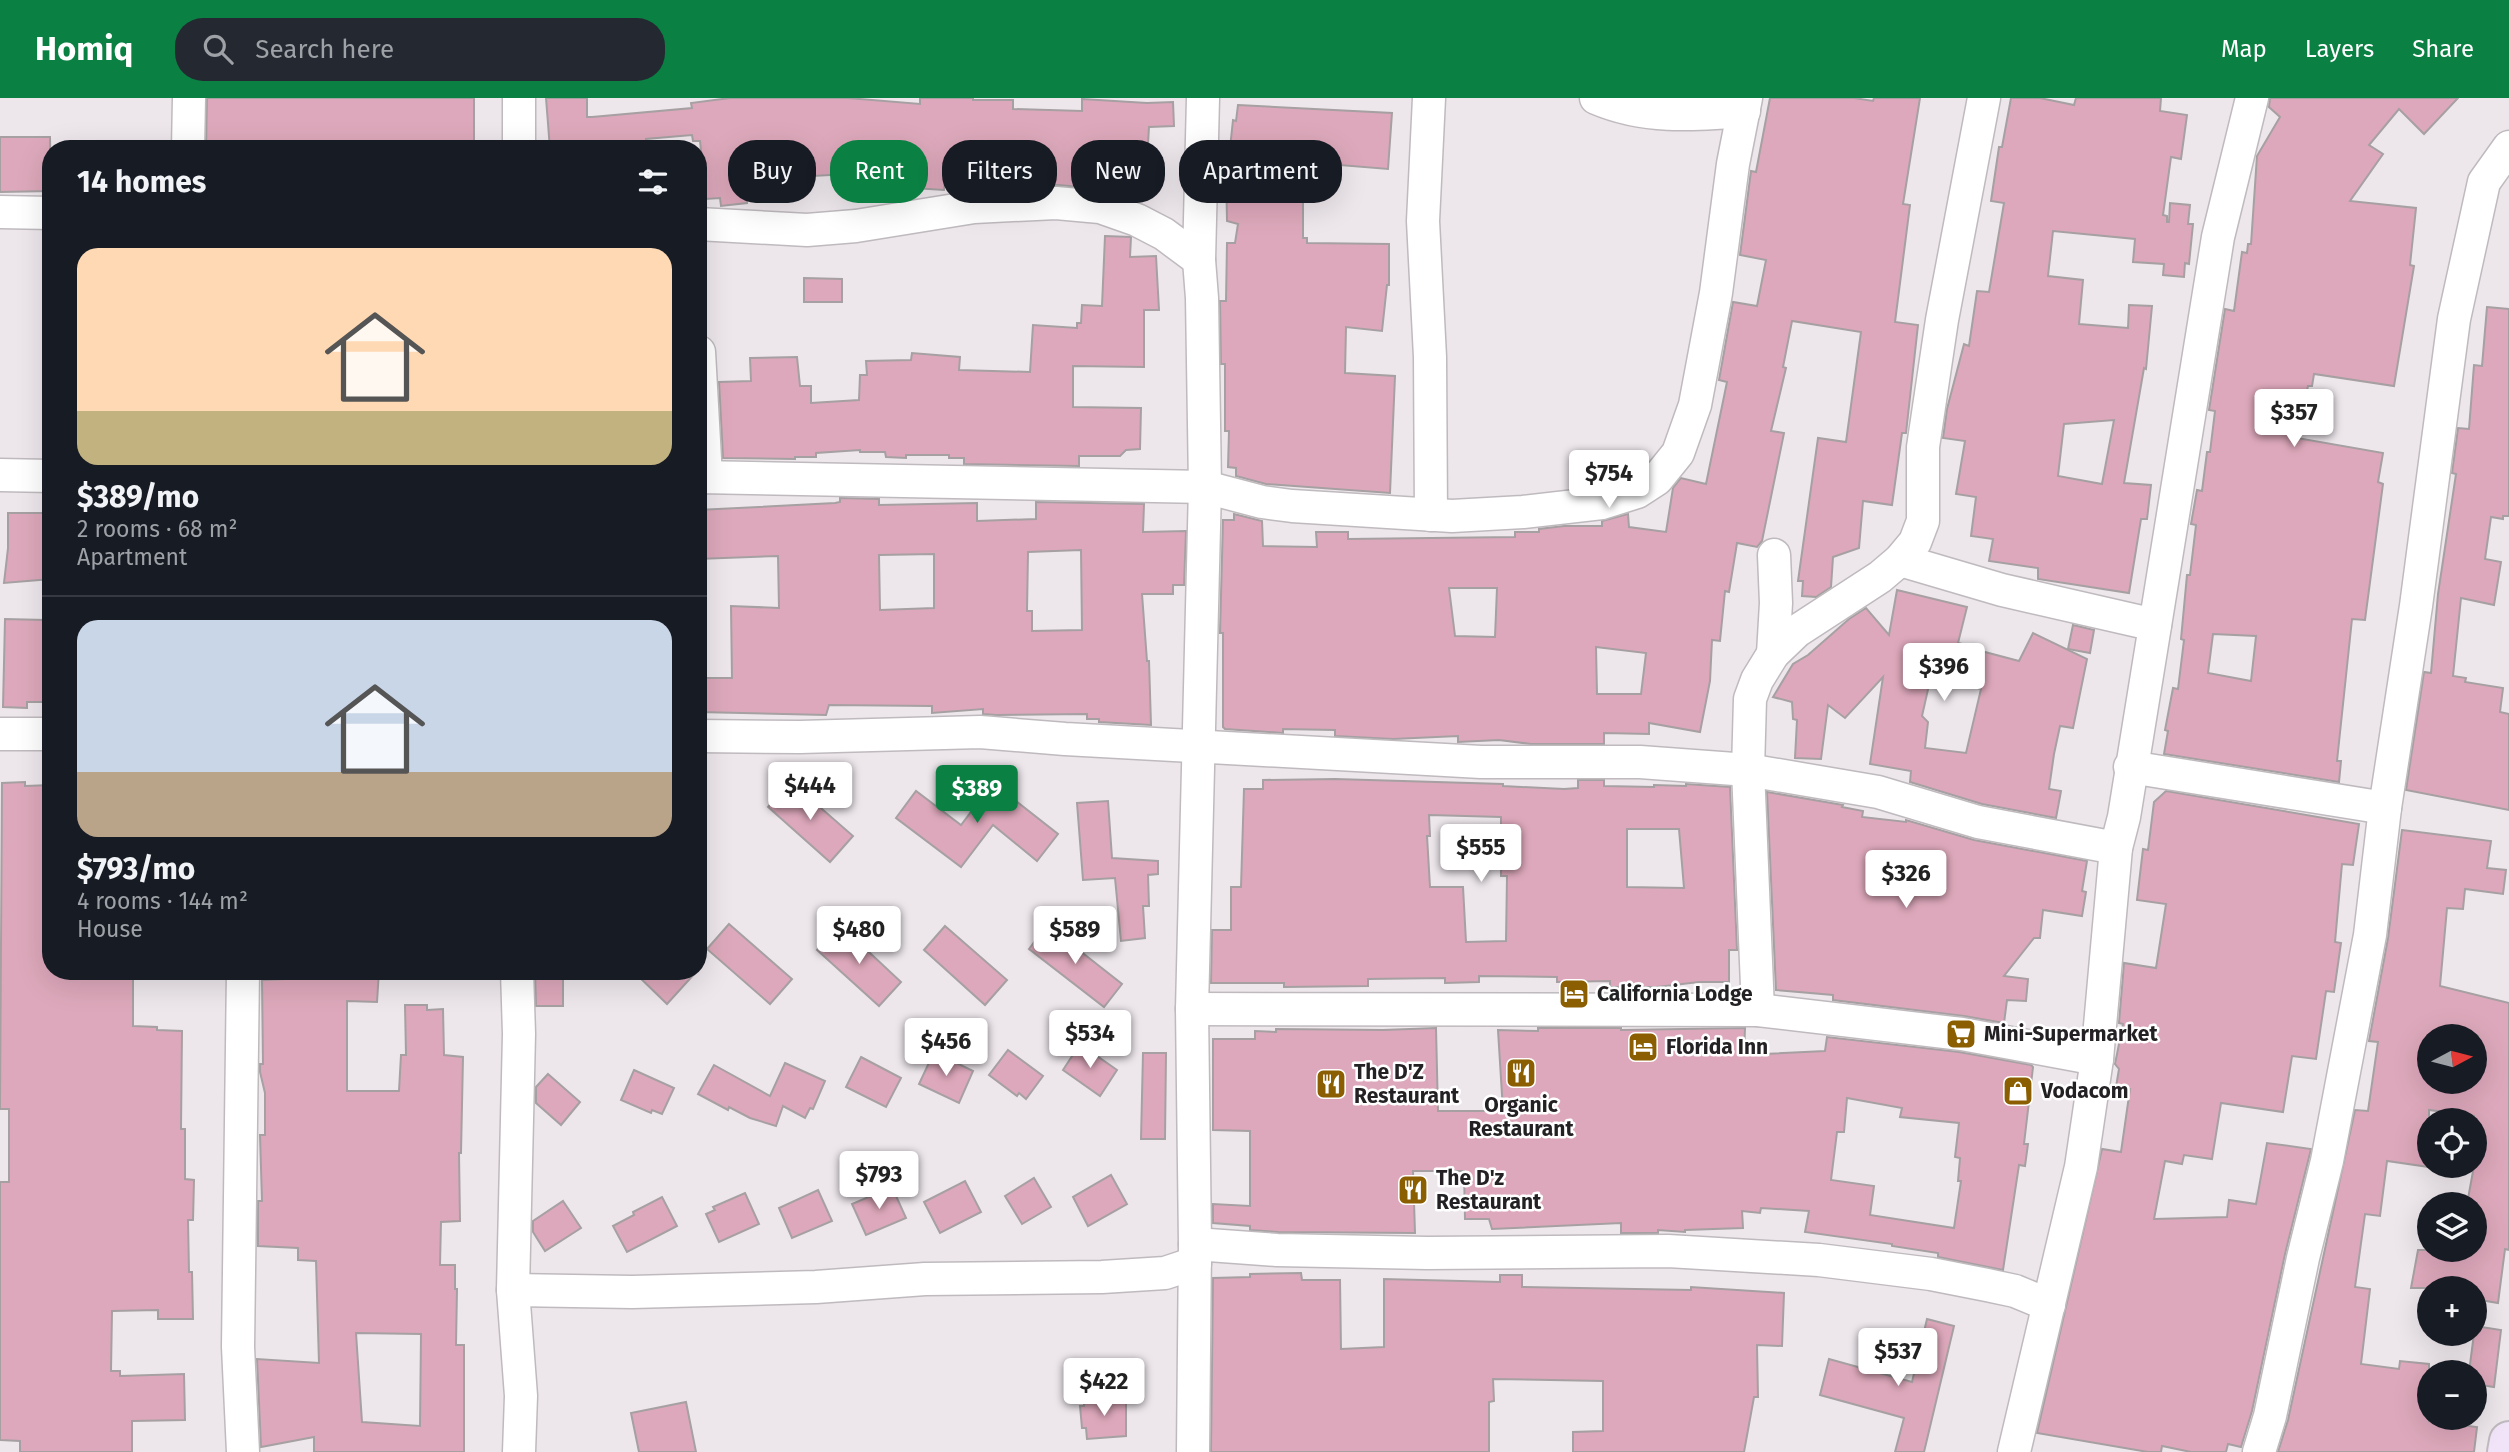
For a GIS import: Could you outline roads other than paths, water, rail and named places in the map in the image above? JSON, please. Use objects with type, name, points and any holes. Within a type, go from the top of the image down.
[{"type":"main road","points":[[2507,1452],[2509,1441]]},
{"type":"street","points":[[188,140],[189,98]]},
{"type":"street","points":[[519,98],[519,140]]},
{"type":"street","points":[[1194,1452],[1192,1009],[1205,486],[1199,260],[1203,98]]},
{"type":"street","points":[[1429,98],[1423,221],[1430,357],[1432,515]]},
{"type":"street","points":[[707,477],[1205,486],[1262,502],[1292,506],[1432,515],[1523,512],[1602,503],[1637,492],[1657,479],[1678,453],[1695,405],[1716,293],[1733,164],[1745,104],[1684,116],[1617,107],[1596,98]]},
{"type":"street","points":[[1758,1010],[1748,770],[1750,699],[1757,680],[1773,654],[1797,631],[1880,577],[1900,560],[1915,542],[1923,521],[1923,447],[1942,320],[1984,98]]},
{"type":"street","points":[[2022,1451],[2049,1305],[2081,1167],[2097,1059],[2116,848],[2124,817],[2218,237],[2252,98]]},
{"type":"street","points":[[2259,1452],[2270,1416],[2300,1271],[2327,1161],[2371,935],[2385,808],[2416,606],[2454,320],[2484,182],[2509,147]]},
{"type":"street","points":[[707,224],[807,230],[856,226],[974,206],[1056,202],[1100,207],[1137,220],[1164,234],[1199,260]]},
{"type":"street","points":[[0,212],[42,213]]},
{"type":"street","points":[[0,475],[42,476]]},
{"type":"street","points":[[1773,654],[1776,603],[1774,555]]},
{"type":"street","points":[[1900,560],[2002,590],[2155,625]]},
{"type":"street","points":[[707,736],[800,737],[980,732],[1481,762],[1640,762],[1748,770],[1878,792],[1978,822],[2116,848]]},
{"type":"street","points":[[0,734],[42,734]]},
{"type":"street","points":[[2130,767],[2385,808]]},
{"type":"street","points":[[243,980],[238,1347],[243,1452]]},
{"type":"street","points":[[517,980],[519,1034],[513,1290],[521,1396],[519,1452]]},
{"type":"street","points":[[1192,1009],[1758,1010],[1962,1034],[2097,1059]]},
{"type":"street","points":[[513,1290],[632,1292],[817,1287],[925,1279],[1102,1277],[1166,1273],[1195,1253],[1277,1250],[1427,1253],[1668,1251],[1819,1259],[1931,1274],[2015,1291],[2049,1305]]},
{"type":"place","name":"California Lodge","points":[[1574,994]]},
{"type":"place","name":"Mini-Supermarket","points":[[1961,1034]]},
{"type":"place","name":"Florida Inn","points":[[1643,1047]]},
{"type":"place","name":"Organic Restaurant","points":[[1521,1073]]},
{"type":"place","name":"The D'Z Restaurant","points":[[1331,1084]]},
{"type":"place","name":"Vodacom","points":[[2018,1091]]},
{"type":"place","name":"The D'z Restaurant","points":[[1413,1190]]}]
